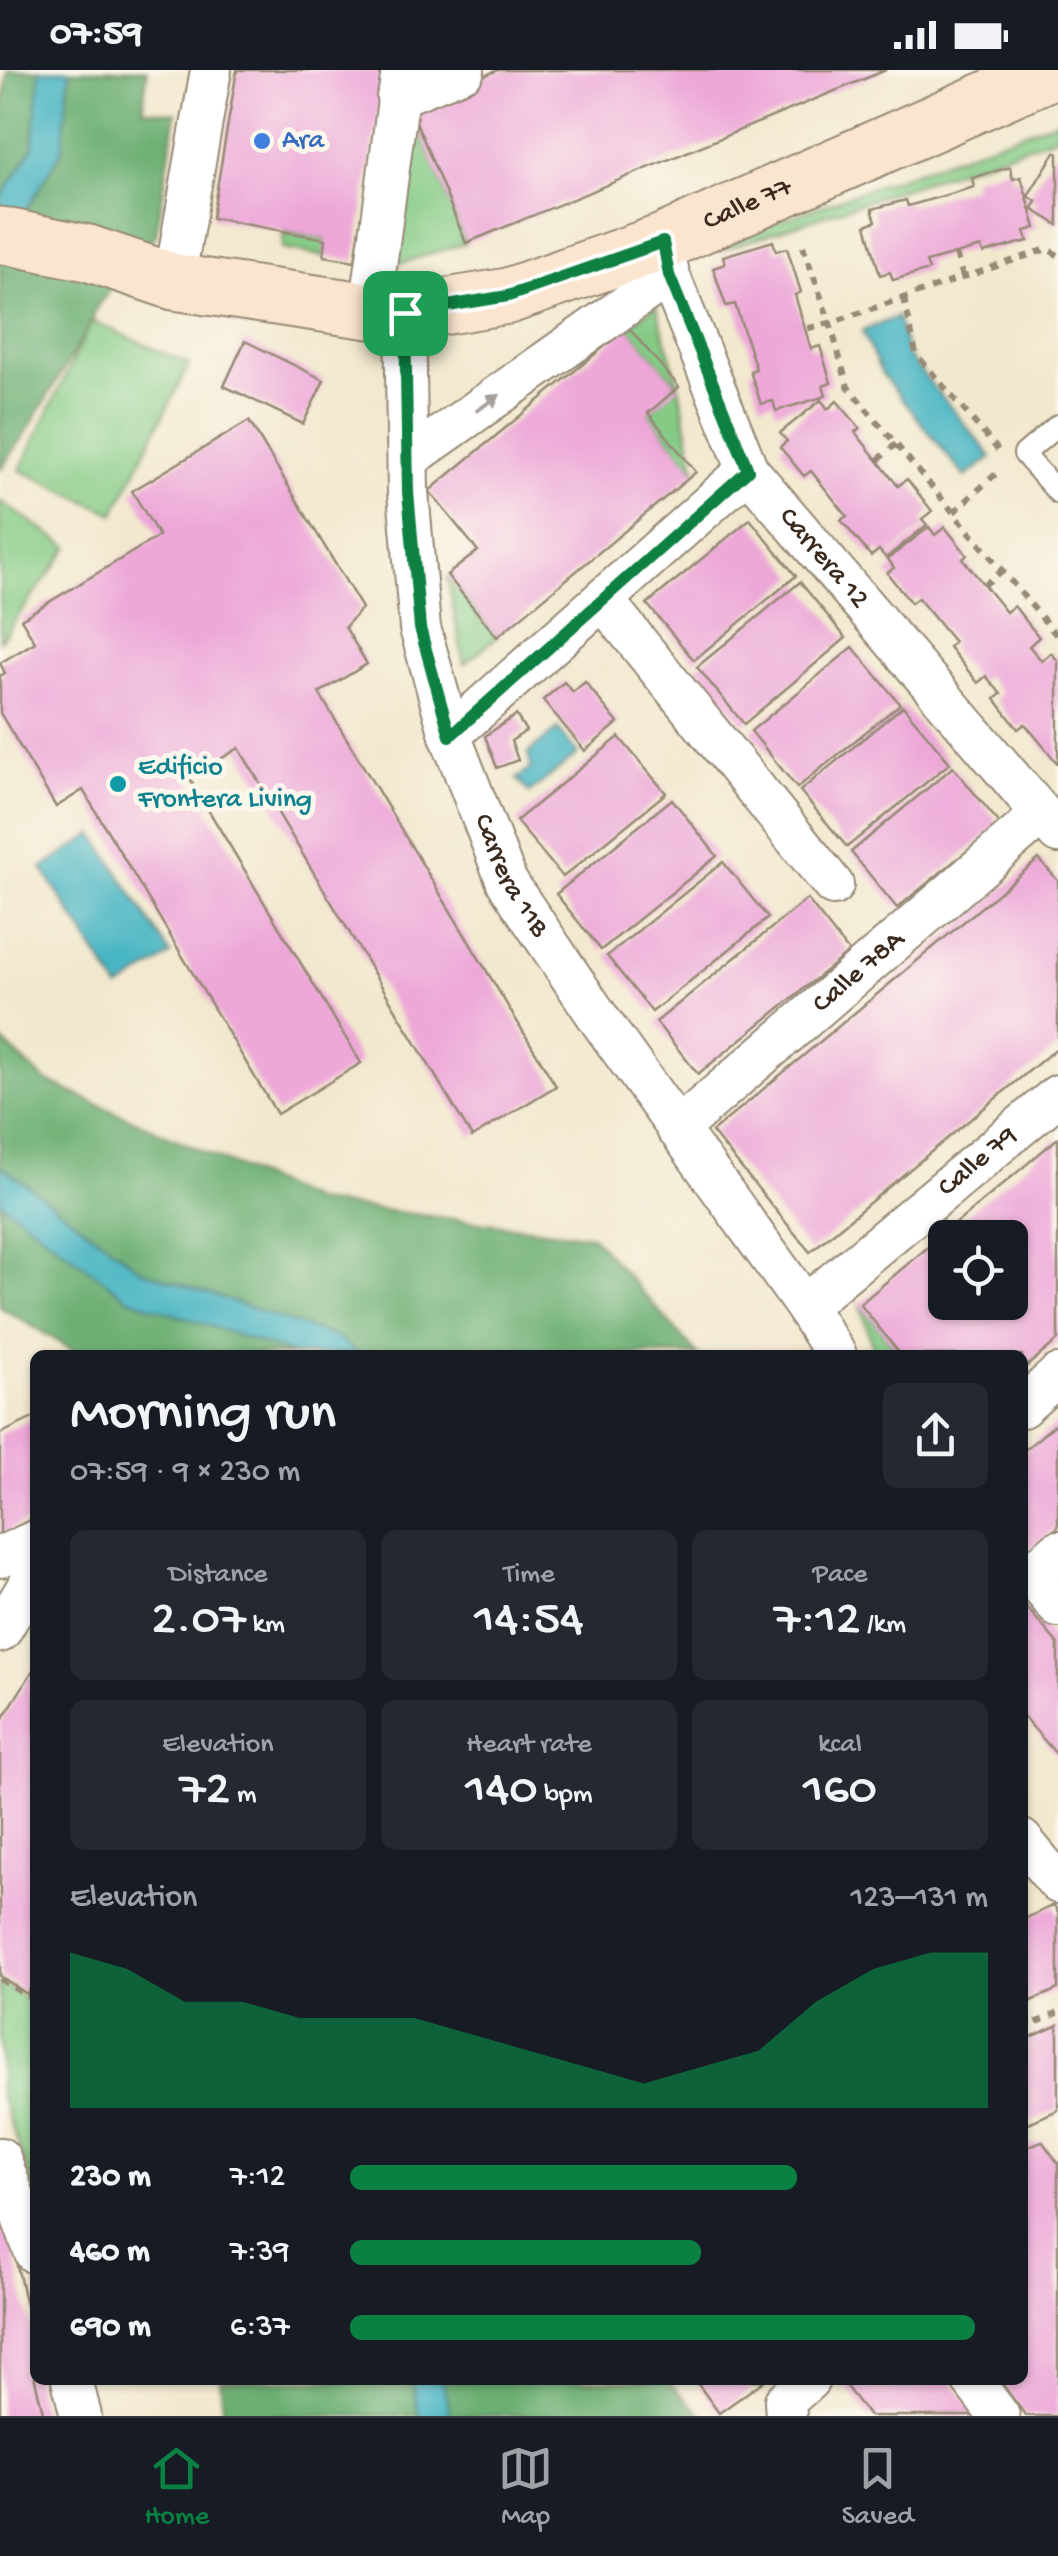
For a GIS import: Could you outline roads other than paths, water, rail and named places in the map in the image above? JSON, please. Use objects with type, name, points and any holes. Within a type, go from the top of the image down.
[{"type":"street","points":[[158,278],[211,70]]},
{"type":"street","points":[[400,84],[464,70]]},
{"type":"street","name":"Calle 77","points":[[0,235],[88,253],[158,278],[388,312],[508,296],[666,258],[1044,82]]},
{"type":"street","name":"Carrera 11B","points":[[400,84],[388,312],[408,459],[420,628],[450,736],[506,882],[677,1129],[806,1306],[833,1350]]},
{"type":"street","points":[[408,459],[666,258]]},
{"type":"street","name":"Carrera 12","points":[[666,258],[748,470],[1050,824]]},
{"type":"street","points":[[450,736],[748,470]]},
{"type":"street","points":[[604,601],[832,885]]},
{"type":"street","name":"Calle 78A","points":[[677,1129],[1050,824]]},
{"type":"street","name":"Calle 79","points":[[806,1306],[1058,1095]]},
{"type":"street","points":[[1028,1402],[1058,1375]]},
{"type":"street","points":[[0,1558],[30,1543]]},
{"type":"street","points":[[1058,1551],[1031,1574],[1058,1608]]},
{"type":"street","points":[[0,1632],[30,1582]]},
{"type":"street","points":[[1028,1847],[1058,1882]]},
{"type":"street","points":[[0,2158],[30,2239]]},
{"type":"street","points":[[73,2385],[81,2416]]},
{"type":"street","points":[[786,2416],[785,2401],[803,2385]]},
{"type":"street","points":[[976,2385],[999,2416]]},
{"type":"lane","points":[[1058,424],[1024,454],[1058,493]]},
{"type":"water","points":[[40,70],[70,70],[62,151],[0,254],[0,199],[33,147]]},
{"type":"water","points":[[897,317],[908,356],[992,457],[965,477],[882,374],[862,331]]},
{"type":"water","points":[[558,729],[578,754],[529,793],[517,779],[531,768],[528,753]]},
{"type":"water","points":[[94,834],[171,955],[119,989],[42,868]]},
{"type":"water","points":[[0,1165],[143,1271],[338,1338],[354,1350],[281,1350],[129,1299],[0,1202]]},
{"type":"water","points":[[413,2385],[444,2385],[450,2416],[419,2416]]},
{"type":"place","name":"Ara","points":[[262,141]]},
{"type":"place","name":"Edificio Frontera Living","points":[[118,784]]}]
